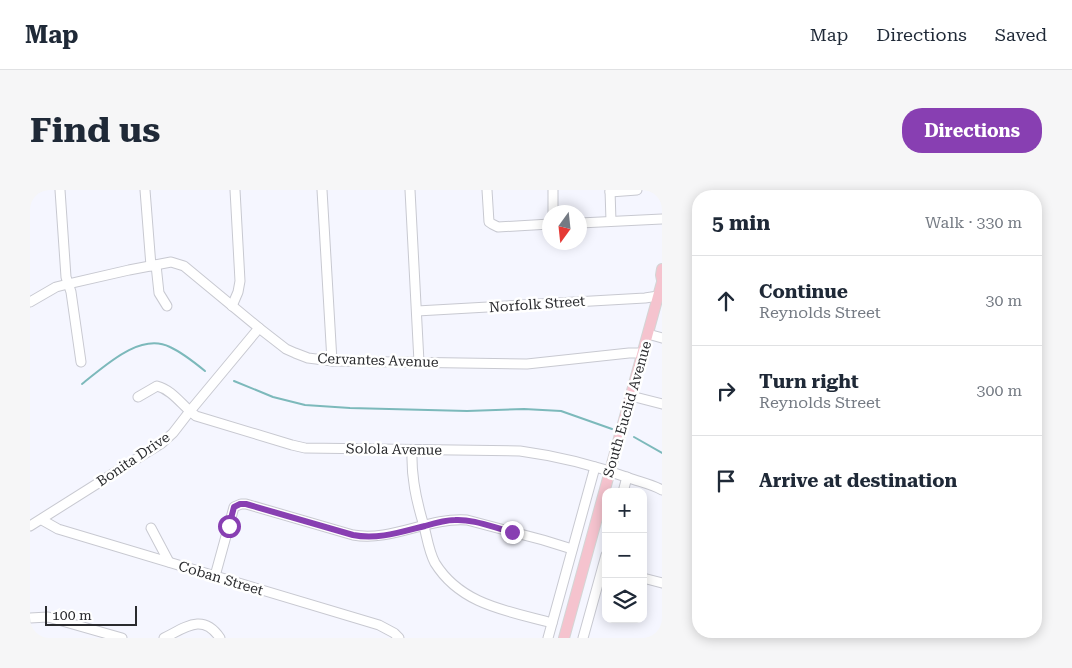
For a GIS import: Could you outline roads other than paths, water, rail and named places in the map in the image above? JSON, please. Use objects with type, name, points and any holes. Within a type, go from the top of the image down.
[{"type":"main road","name":"South Euclid Avenue","points":[[564,638],[643,353],[662,281],[660,275],[662,269]]},
{"type":"street","points":[[60,190],[66,277],[71,292],[81,362]]},
{"type":"street","points":[[145,190],[153,265],[159,293],[167,306]]},
{"type":"street","points":[[232,306],[240,281],[235,190]]},
{"type":"street","points":[[322,190],[332,361]]},
{"type":"street","points":[[410,190],[419,362]]},
{"type":"street","points":[[487,190],[489,222],[492,224],[498,227],[542,224]]},
{"type":"street","points":[[553,190],[554,205]]},
{"type":"street","points":[[611,221],[610,191],[637,190]]},
{"type":"street","points":[[587,223],[662,219]]},
{"type":"street","name":"Cervantes Avenue","points":[[30,302],[56,287],[171,262],[184,266],[286,349],[308,358],[332,361],[527,364],[643,353]]},
{"type":"street","name":"Norfolk Street","points":[[417,311],[658,296]]},
{"type":"street","name":"Bonita Drive","points":[[30,526],[162,443],[259,328]]},
{"type":"street","points":[[648,334],[662,338]]},
{"type":"street","name":"Solola Avenue","points":[[138,397],[157,386],[163,387],[196,416],[305,448],[520,451],[545,455],[610,471],[662,490]]},
{"type":"street","points":[[631,396],[662,404]]},
{"type":"street","points":[[412,450],[412,479],[434,561],[466,595],[480,603],[552,623]]},
{"type":"street","points":[[548,638],[595,467]]},
{"type":"street","points":[[624,488],[627,477]]},
{"type":"street","points":[[215,576],[234,507],[240,504],[246,504],[365,537],[379,536],[442,521],[467,520],[572,549]]},
{"type":"street","name":"Coban Street","points":[[42,520],[58,529],[379,625],[399,638]]},
{"type":"street","points":[[150,528],[169,562]]},
{"type":"street","points":[[583,638],[602,574]]},
{"type":"street","points":[[647,579],[662,583]]},
{"type":"street","points":[[30,618],[48,617],[122,638]]},
{"type":"street","points":[[164,638],[194,624],[207,625],[220,638]]},
{"type":"waterway","points":[[82,384],[123,353],[147,344],[159,344],[170,347],[205,371]]},
{"type":"waterway","points":[[234,381],[273,397],[305,405],[467,411],[524,409],[561,411],[612,429]]},
{"type":"waterway","points":[[634,437],[662,453]]}]
